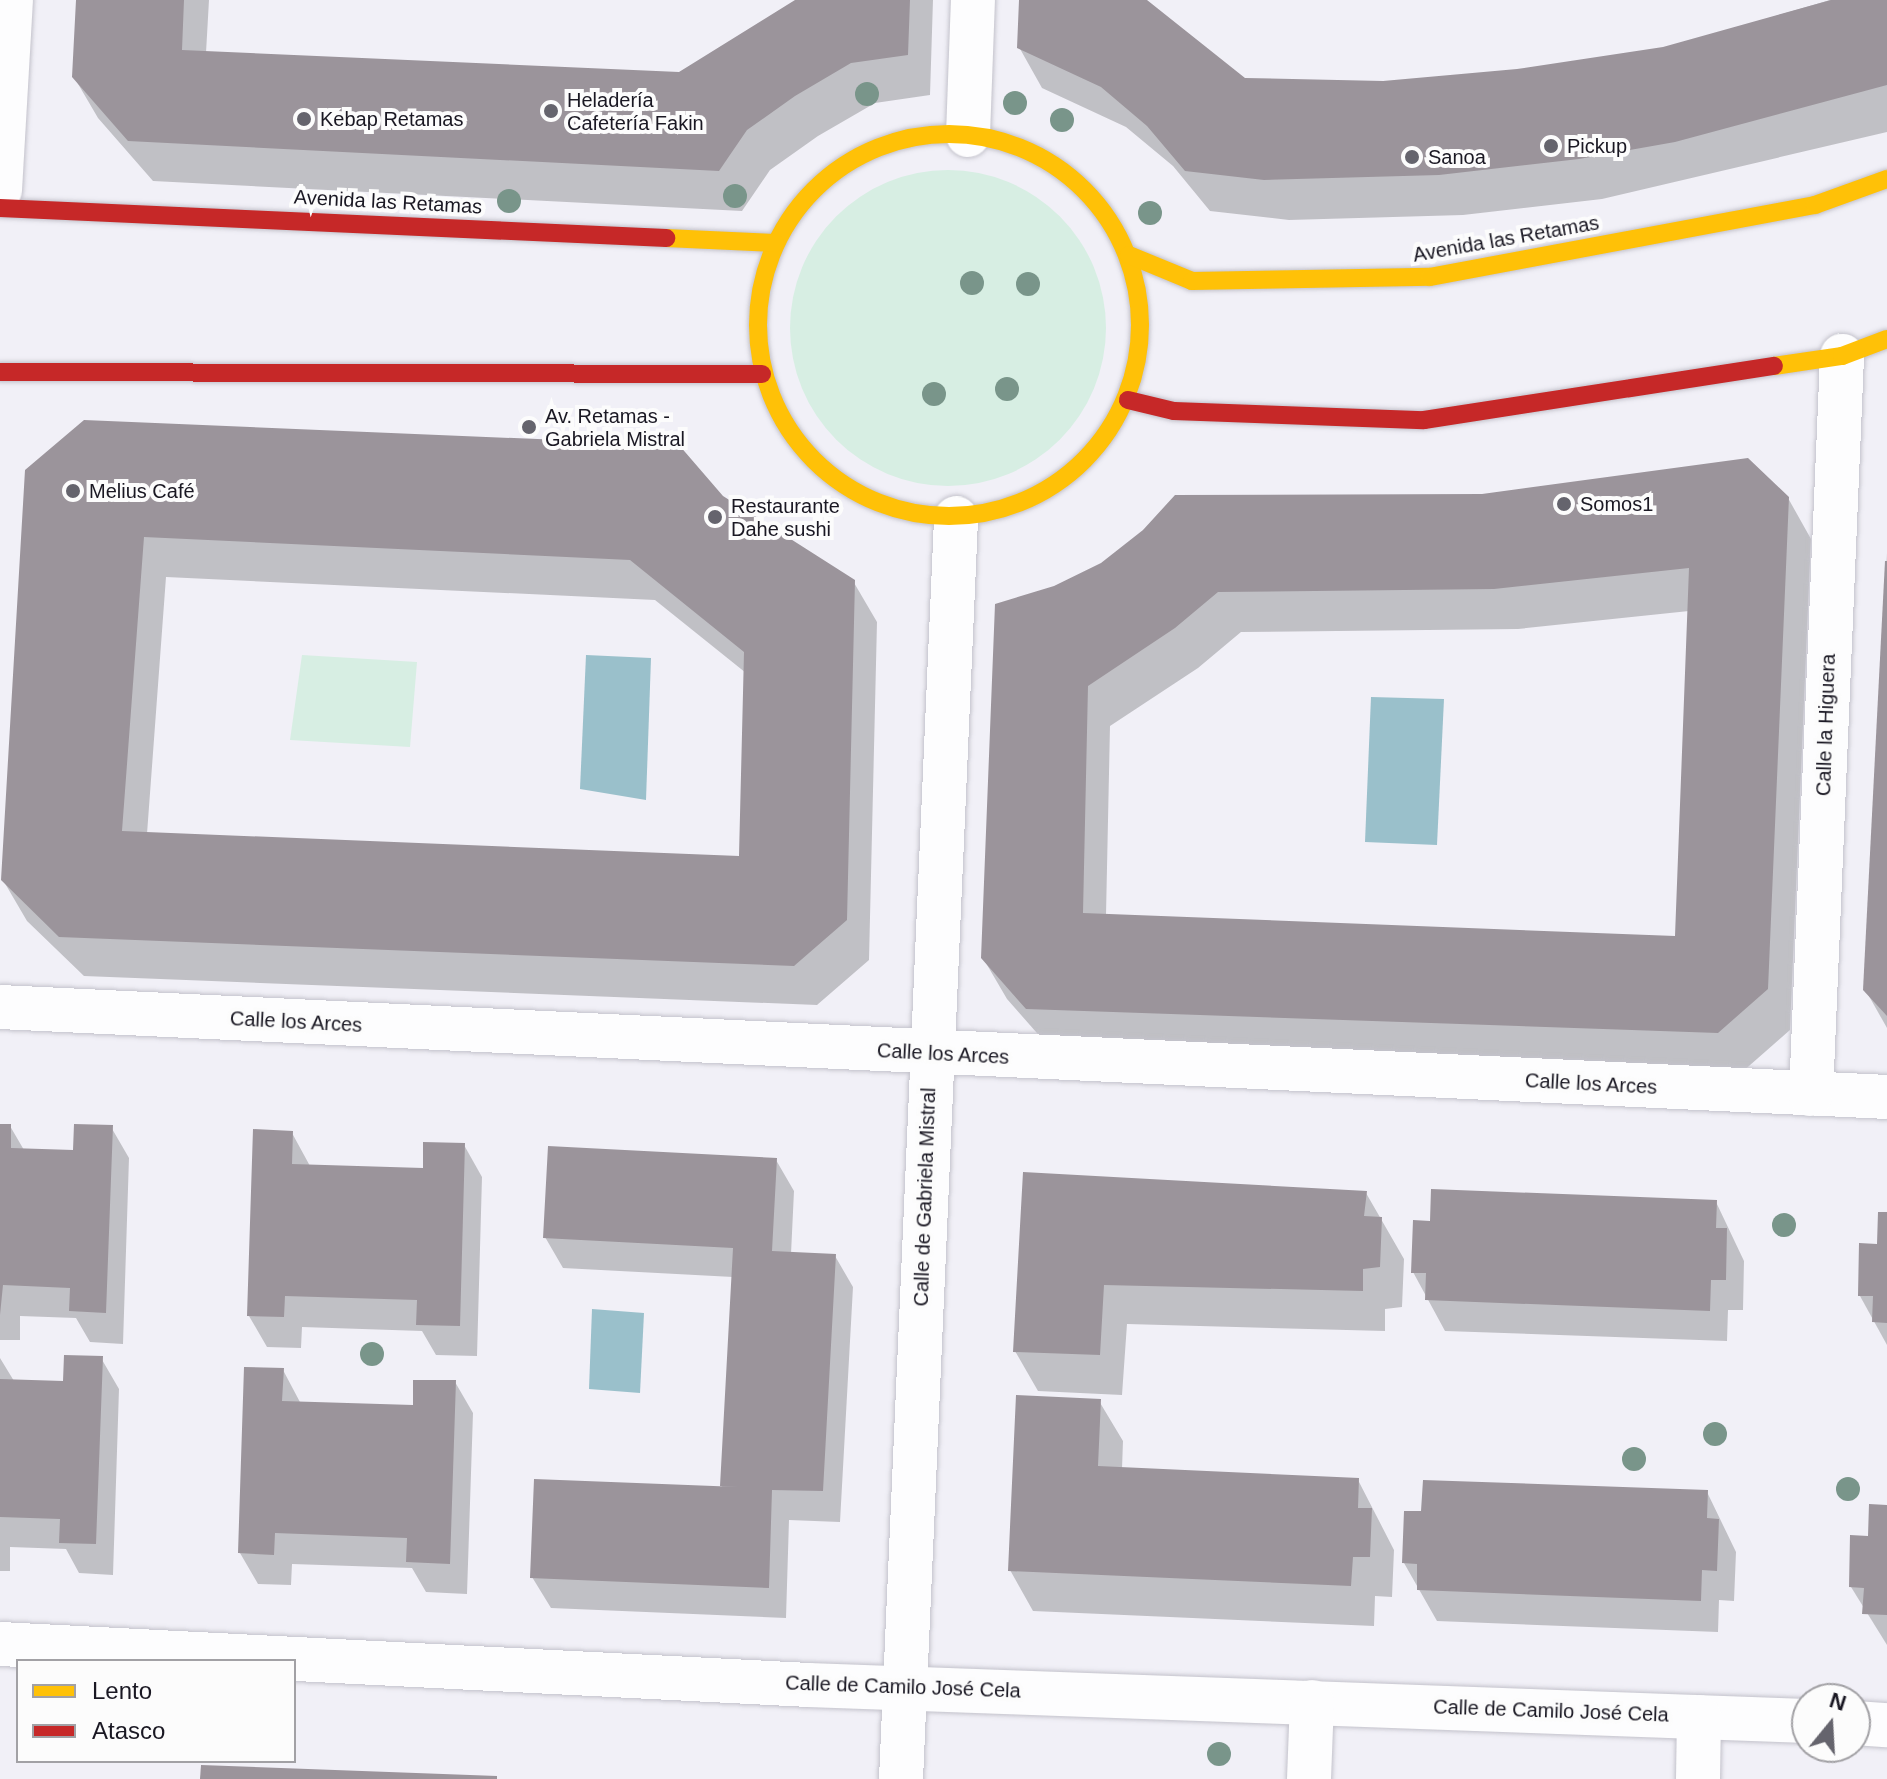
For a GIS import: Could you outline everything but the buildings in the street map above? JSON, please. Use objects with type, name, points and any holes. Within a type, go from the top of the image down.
[{"type":"street","points":[[0,190],[11,0]]},
{"type":"street","points":[[968,135],[973,0]]},
{"type":"street","points":[[968,135],[1019,147],[1065,172],[1103,210],[1129,255],[1143,328],[1128,400],[1088,461],[1027,503],[956,518],[891,510],[834,481],[789,434],[762,374],[757,308],[775,243],[800,203],[834,171],[876,148],[921,136],[968,135]]},
{"type":"street","name":"Avenida las Retamas","points":[[1129,255],[1192,281],[1430,277],[1815,205],[1887,179]]},
{"type":"street","name":"Avenida las Retamas","points":[[0,208],[775,243]]},
{"type":"street","points":[[1128,400],[1174,411],[1424,420],[1842,356],[1887,339]]},
{"type":"street","name":"Calle la Higuera","points":[[1811,1094],[1842,356]]},
{"type":"street","points":[[0,372],[762,374]]},
{"type":"street","name":"Calle de Gabriela Mistral","points":[[901,1779],[930,1054],[956,518]]},
{"type":"street","name":"Calle los Arces","points":[[0,1007],[930,1054],[1887,1097]]},
{"type":"street","name":"Calle de Camilo José Cela","points":[[0,1644],[905,1686],[1791,1720]]},
{"type":"street","points":[[1309,1779],[1312,1702]]},
{"type":"street","points":[[1698,1779],[1699,1717]]},
{"type":"green space","points":[[948,170],[979,173],[1008,182],[1036,197],[1070,228],[1094,268],[1103,297],[1106,328],[1103,359],[1094,388],[1079,416],[1048,450],[1008,474],[979,483],[948,486],[917,483],[888,474],[860,459],[826,428],[802,388],[793,359],[790,328],[793,297],[802,268],[817,240],[848,206],[888,182],[917,173]]},
{"type":"green space","points":[[302,655],[417,662],[410,747],[290,740]]},
{"type":"water","points":[[586,655],[651,658],[646,800],[580,789]]},
{"type":"water","points":[[1371,697],[1444,699],[1437,845],[1365,842]]},
{"type":"water","points":[[592,1309],[644,1313],[640,1393],[589,1389]]},
{"type":"traffic: slow","points":[[949,134],[986,137],[1022,148],[1055,166],[1084,190],[1108,219],[1126,252],[1137,288],[1140,325],[1137,362],[1126,398],[1108,431],[1084,460],[1055,484],[1022,502],[986,513],[949,516],[912,513],[876,502],[843,484],[814,460],[790,431],[772,398],[761,362],[758,325],[761,288],[772,252],[790,219],[814,190],[843,166],[876,148],[912,137],[949,134]]},
{"type":"traffic: slow","points":[[1129,255],[1192,281],[1430,277],[1815,205],[1887,179]]},
{"type":"traffic: slow","points":[[666,238],[775,243]]},
{"type":"traffic: slow","points":[[1774,366],[1842,356],[1887,339]]},
{"type":"traffic: jam","points":[[0,208],[666,238]]},
{"type":"traffic: jam","points":[[1128,400],[1174,411],[1424,420],[1774,366]]},
{"type":"traffic: jam","points":[[0,372],[762,374]]},
{"type":"place","name":"Heladería Cafetería Fakin","points":[[551,111]]},
{"type":"place","name":"Kebap Retamas","points":[[304,119]]},
{"type":"place","name":"Pickup","points":[[1551,146]]},
{"type":"place","name":"Sanoa","points":[[1412,157]]},
{"type":"place","name":"Av. Retamas - Gabriela Mistral","points":[[529,427]]},
{"type":"place","name":"Melius Café","points":[[73,491]]},
{"type":"place","name":"Somos1","points":[[1564,504]]},
{"type":"place","name":"Restaurante Dahe sushi","points":[[715,517]]}]
